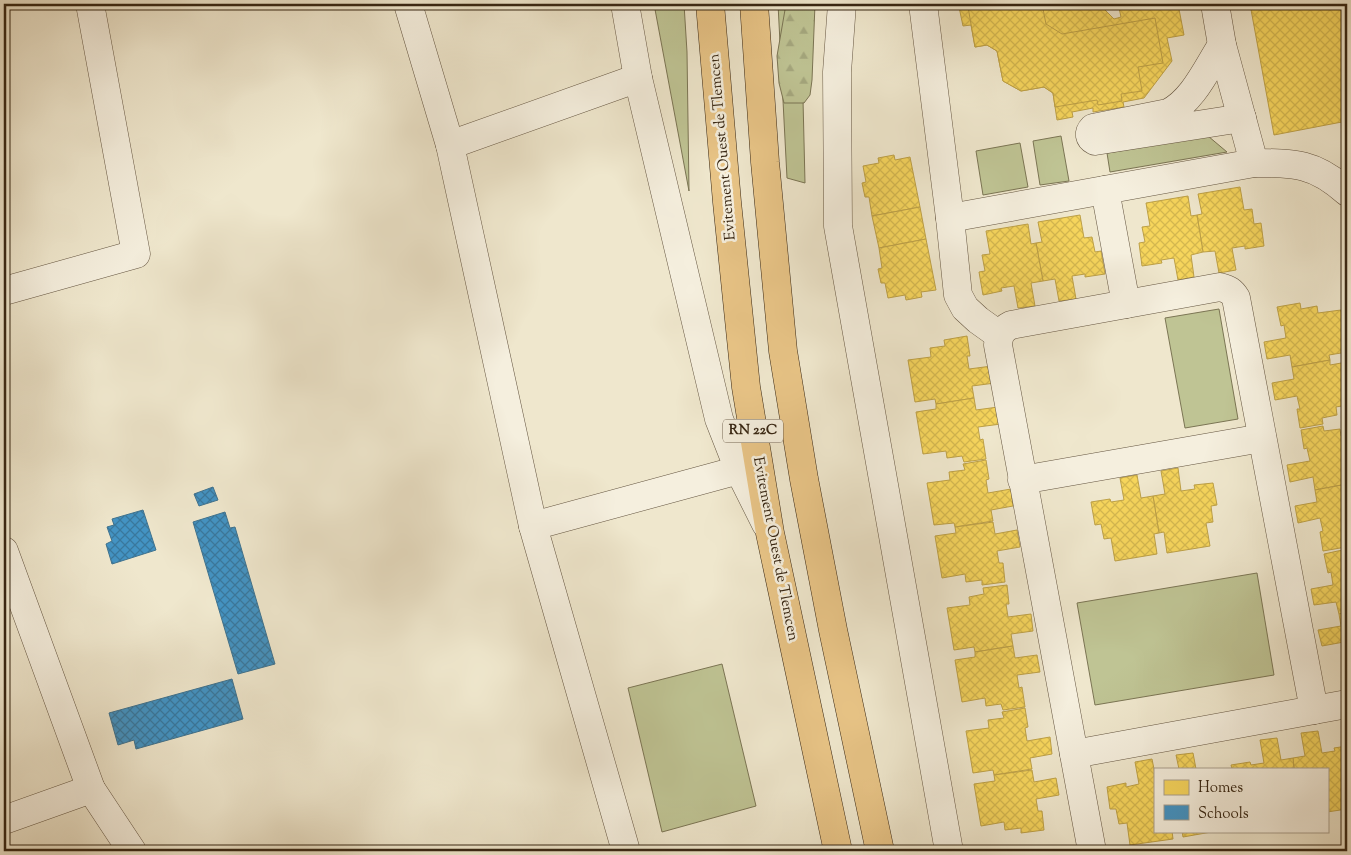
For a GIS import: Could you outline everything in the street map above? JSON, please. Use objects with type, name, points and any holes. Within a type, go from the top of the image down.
[{"type":"highway","name":"Evitement Ouest de Tlemcen","points":[[710,4],[727,202],[746,387],[770,533],[838,851]]},
{"type":"highway","name":"RN 22C","points":[[754,4],[783,351],[805,489],[880,851]]},
{"type":"street","points":[[4,291],[136,254],[90,4]]},
{"type":"street","points":[[408,4],[450,146],[533,526],[626,851]]},
{"type":"street","points":[[625,4],[638,78],[719,419],[739,470],[770,533]]},
{"type":"street","points":[[842,4],[837,72],[838,226],[950,851]]},
{"type":"street","points":[[923,4],[958,295],[965,308],[999,335]]},
{"type":"street","points":[[1215,4],[1222,45],[1254,163]]},
{"type":"street","points":[[1222,45],[1186,102],[1177,109],[1168,113],[1093,128],[1090,131],[1091,139],[1095,141],[1242,118]]},
{"type":"street","points":[[450,146],[638,78]]},
{"type":"street","points":[[950,218],[1254,163],[1290,163],[1313,169],[1334,180],[1347,192]]},
{"type":"street","points":[[1105,190],[1126,304]]},
{"type":"street","points":[[1092,851],[998,345],[999,335],[1004,328],[1011,325],[1220,287],[1232,292],[1236,298],[1314,710]]},
{"type":"street","points":[[1022,480],[1262,438]]},
{"type":"street","points":[[533,526],[739,470]]},
{"type":"street","points":[[4,551],[91,789],[132,851]]},
{"type":"street","points":[[1074,754],[1347,704]]},
{"type":"street","points":[[4,820],[91,789]]},
{"type":"green space","points":[[654,4],[684,4],[687,52],[689,191]]},
{"type":"green space","points":[[778,4],[806,4],[802,58],[805,183],[787,178]]},
{"type":"green space","points":[[786,4],[815,4],[812,80],[810,95],[804,103],[784,103],[779,83],[777,56]]},
{"type":"green space","points":[[1061,136],[1069,181],[1040,185],[1033,141]]},
{"type":"green space","points":[[1208,136],[1227,152],[1110,172],[1107,153]]},
{"type":"green space","points":[[1020,143],[1028,187],[983,195],[976,151]]},
{"type":"green space","points":[[1219,309],[1238,419],[1185,428],[1165,318]]},
{"type":"green space","points":[[1257,573],[1274,675],[1095,705],[1077,603]]},
{"type":"green space","points":[[722,664],[756,806],[662,832],[628,688]]},
{"type":"building: Homes","points":[[954,4],[1099,4],[1114,19],[1121,17],[1119,8],[1108,4],[1178,4],[1184,35],[1167,38],[1172,61],[1144,98],[1123,102],[1124,107],[1093,112],[1093,108],[1072,112],[1073,117],[1057,120],[1053,93],[1044,87],[1021,91],[1003,81],[997,51],[987,45],[975,47],[971,25],[963,26],[959,7],[955,8]]},
{"type":"building: Homes","points":[[963,4],[1042,4],[1046,24],[1062,34],[1155,18],[1163,63],[1138,67],[1142,91],[1121,94],[1122,101],[1098,105],[1097,100],[1055,107],[1053,93],[1044,87],[1021,91],[1003,81],[997,51],[987,45],[975,47],[968,7],[964,8]]},
{"type":"building: Homes","points":[[1250,4],[1347,4],[1347,121],[1274,135]]},
{"type":"building: Homes","points":[[894,155],[895,160],[910,157],[920,207],[872,216],[869,197],[865,197],[862,183],[866,182],[863,166],[879,163],[878,158]]},
{"type":"building: Homes","points":[[1240,187],[1244,210],[1252,209],[1254,224],[1261,223],[1264,246],[1245,249],[1245,246],[1232,248],[1236,270],[1219,273],[1215,251],[1203,252],[1197,215],[1202,214],[1198,194]]},
{"type":"building: Homes","points":[[1188,196],[1191,216],[1197,215],[1203,252],[1191,255],[1194,277],[1178,280],[1174,258],[1161,260],[1162,263],[1142,266],[1139,243],[1145,242],[1142,227],[1150,226],[1146,203]]},
{"type":"building: Homes","points":[[920,207],[926,239],[879,248],[872,216]]},
{"type":"building: Homes","points":[[1080,215],[1084,238],[1092,237],[1095,252],[1101,251],[1105,274],[1085,277],[1085,274],[1072,276],[1076,299],[1059,301],[1055,279],[1043,281],[1036,243],[1042,242],[1038,222]]},
{"type":"building: Homes","points":[[1028,224],[1031,244],[1036,243],[1043,281],[1031,283],[1035,306],[1018,308],[1014,286],[1001,288],[1002,291],[983,295],[979,272],[985,271],[982,255],[990,254],[986,231]]},
{"type":"building: Homes","points":[[926,239],[936,290],[921,292],[922,297],[906,300],[905,295],[888,298],[885,283],[881,283],[878,269],[882,268],[879,248]]},
{"type":"building: Homes","points":[[1300,303],[1301,309],[1317,306],[1318,313],[1341,310],[1347,352],[1329,355],[1330,360],[1292,367],[1290,355],[1267,359],[1264,342],[1286,338],[1284,325],[1281,326],[1277,307]]},
{"type":"building: Homes","points":[[967,336],[970,356],[967,356],[969,369],[992,366],[995,383],[972,386],[974,398],[936,404],[935,399],[915,402],[908,360],[931,357],[930,348],[945,346],[944,340]]},
{"type":"building: Homes","points":[[1330,360],[1330,365],[1347,362],[1347,405],[1336,407],[1337,415],[1322,418],[1323,424],[1300,428],[1297,409],[1300,409],[1297,396],[1275,400],[1272,383],[1294,379],[1292,367]]},
{"type":"building: Homes","points":[[974,398],[976,410],[998,407],[1001,424],[978,427],[980,440],[983,439],[986,459],[964,462],[962,456],[947,458],[946,451],[923,454],[916,412],[936,409],[936,404]]},
{"type":"building: Homes","points":[[1323,426],[1324,431],[1340,429],[1341,436],[1347,435],[1347,484],[1315,490],[1313,477],[1290,482],[1287,465],[1310,461],[1307,448],[1304,449],[1301,430]]},
{"type":"building: Homes","points":[[986,460],[989,479],[986,480],[988,493],[1011,489],[1013,506],[991,510],[993,521],[955,527],[954,523],[934,525],[927,483],[950,480],[949,472],[965,470],[963,464]]},
{"type":"building: Homes","points":[[1178,468],[1181,491],[1195,489],[1194,485],[1213,483],[1217,505],[1211,506],[1213,522],[1206,523],[1210,546],[1167,553],[1164,532],[1159,533],[1153,496],[1165,494],[1161,471]]},
{"type":"building: Homes","points":[[1137,475],[1141,498],[1153,496],[1159,533],[1154,534],[1157,554],[1115,561],[1111,538],[1104,539],[1101,524],[1095,525],[1091,502],[1110,499],[1111,502],[1124,500],[1120,478]]},
{"type":"building: Homes","points":[[1347,484],[1346,547],[1323,551],[1320,532],[1323,531],[1320,518],[1298,523],[1295,506],[1317,502],[1315,490]]},
{"type":"building: Homes","points":[[993,522],[995,534],[1017,530],[1020,547],[997,551],[999,563],[1003,563],[1005,582],[982,585],[982,580],[966,582],[965,574],[942,578],[935,536],[956,533],[955,527]]},
{"type":"building: Homes","points":[[1347,549],[1347,612],[1339,614],[1336,602],[1314,605],[1311,589],[1333,585],[1331,572],[1328,573],[1324,554]]},
{"type":"building: Homes","points":[[1007,585],[1009,604],[1006,604],[1008,617],[1031,614],[1033,631],[1011,634],[1013,646],[975,652],[974,647],[954,650],[947,608],[970,605],[969,597],[984,594],[983,588]]},
{"type":"building: Homes","points":[[1347,612],[1347,675],[1343,655],[1346,655],[1344,642],[1322,646],[1318,630],[1341,626],[1339,614]]},
{"type":"building: Homes","points":[[1013,646],[1015,658],[1037,655],[1040,672],[1017,675],[1019,688],[1022,687],[1025,707],[1003,710],[1001,704],[986,706],[985,698],[962,702],[955,660],[975,657],[975,652]]},
{"type":"building: Homes","points":[[1025,708],[1028,727],[1025,728],[1027,741],[1050,737],[1052,754],[1030,758],[1032,769],[994,775],[993,770],[973,773],[966,731],[989,728],[988,720],[1004,718],[1002,712]]},
{"type":"building: Homes","points":[[1318,731],[1322,753],[1335,751],[1334,748],[1347,746],[1347,809],[1328,812],[1328,768],[1294,768],[1293,758],[1305,756],[1301,733]]},
{"type":"building: Homes","points":[[1277,738],[1281,760],[1293,758],[1294,768],[1232,768],[1231,765],[1250,762],[1251,765],[1264,763],[1260,740]]},
{"type":"building: Homes","points":[[1193,753],[1196,768],[1179,768],[1176,755]]},
{"type":"building: Homes","points":[[1152,759],[1154,769],[1154,832],[1172,832],[1173,839],[1130,845],[1127,823],[1119,824],[1116,809],[1110,809],[1107,787],[1126,783],[1126,787],[1139,784],[1135,762]]},
{"type":"building: Homes","points":[[1032,770],[1034,782],[1056,778],[1059,795],[1036,799],[1038,811],[1042,811],[1044,830],[1021,833],[1021,828],[1005,830],[1004,822],[981,826],[974,784],[995,781],[994,775]]},
{"type":"building: Homes","points":[[1182,832],[1211,832],[1183,837]]},
{"type":"building: Schools","points":[[213,487],[218,500],[199,506],[194,494]]},
{"type":"building: Schools","points":[[143,510],[156,550],[112,564],[106,544],[112,541],[107,527],[114,525],[112,519]]},
{"type":"building: Schools","points":[[225,512],[230,528],[235,527],[275,664],[238,674],[193,522]]},
{"type":"building: Schools","points":[[232,679],[243,719],[136,749],[134,740],[118,745],[109,713]]}]
